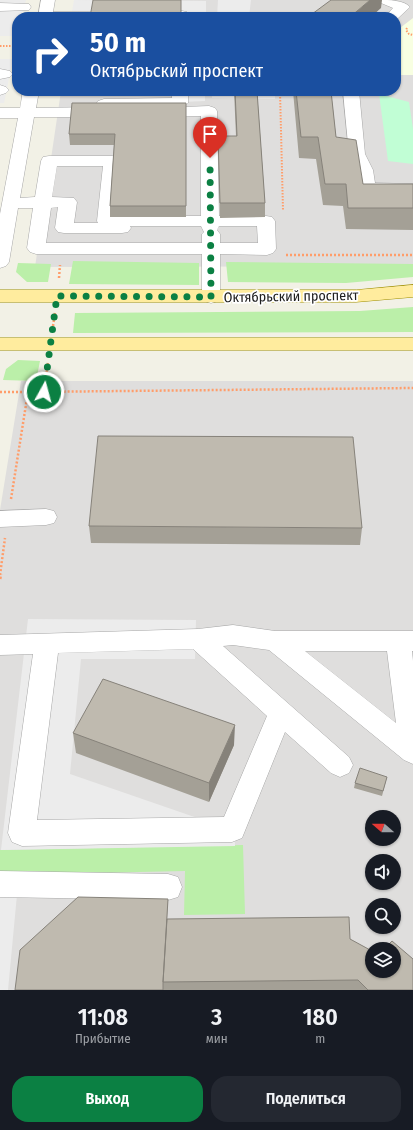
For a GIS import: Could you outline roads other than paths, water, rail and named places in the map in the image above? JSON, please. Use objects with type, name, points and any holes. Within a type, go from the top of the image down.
[{"type":"main road","name":"Октябрьский проспект","points":[[0,296],[356,296],[413,291]]},
{"type":"main road","points":[[0,344],[413,344]]},
{"type":"street","points":[[48,0],[51,12]]},
{"type":"street","points":[[386,0],[403,7],[398,12]]},
{"type":"street","points":[[0,7],[24,7]]},
{"type":"street","points":[[0,262],[30,96]]},
{"type":"street","points":[[43,105],[180,102],[180,96]]},
{"type":"street","points":[[351,96],[357,154],[365,170],[367,188],[413,189]]},
{"type":"street","points":[[0,124],[26,118],[209,111],[211,297]]},
{"type":"street","points":[[0,113],[26,118]]},
{"type":"street","points":[[11,203],[43,203],[68,202],[64,228],[210,225],[266,221],[267,249],[36,248],[43,203],[49,161],[112,161],[106,221],[210,225]]},
{"type":"street","points":[[4,519],[46,517]]},
{"type":"street","points":[[0,645],[198,639],[233,635],[275,641],[405,641],[413,752]]},
{"type":"street","points":[[198,639],[340,765]]},
{"type":"street","points":[[275,641],[413,752]]},
{"type":"street","points":[[47,644],[22,833],[232,829],[281,712]]},
{"type":"street","points":[[0,884],[168,887]]}]
